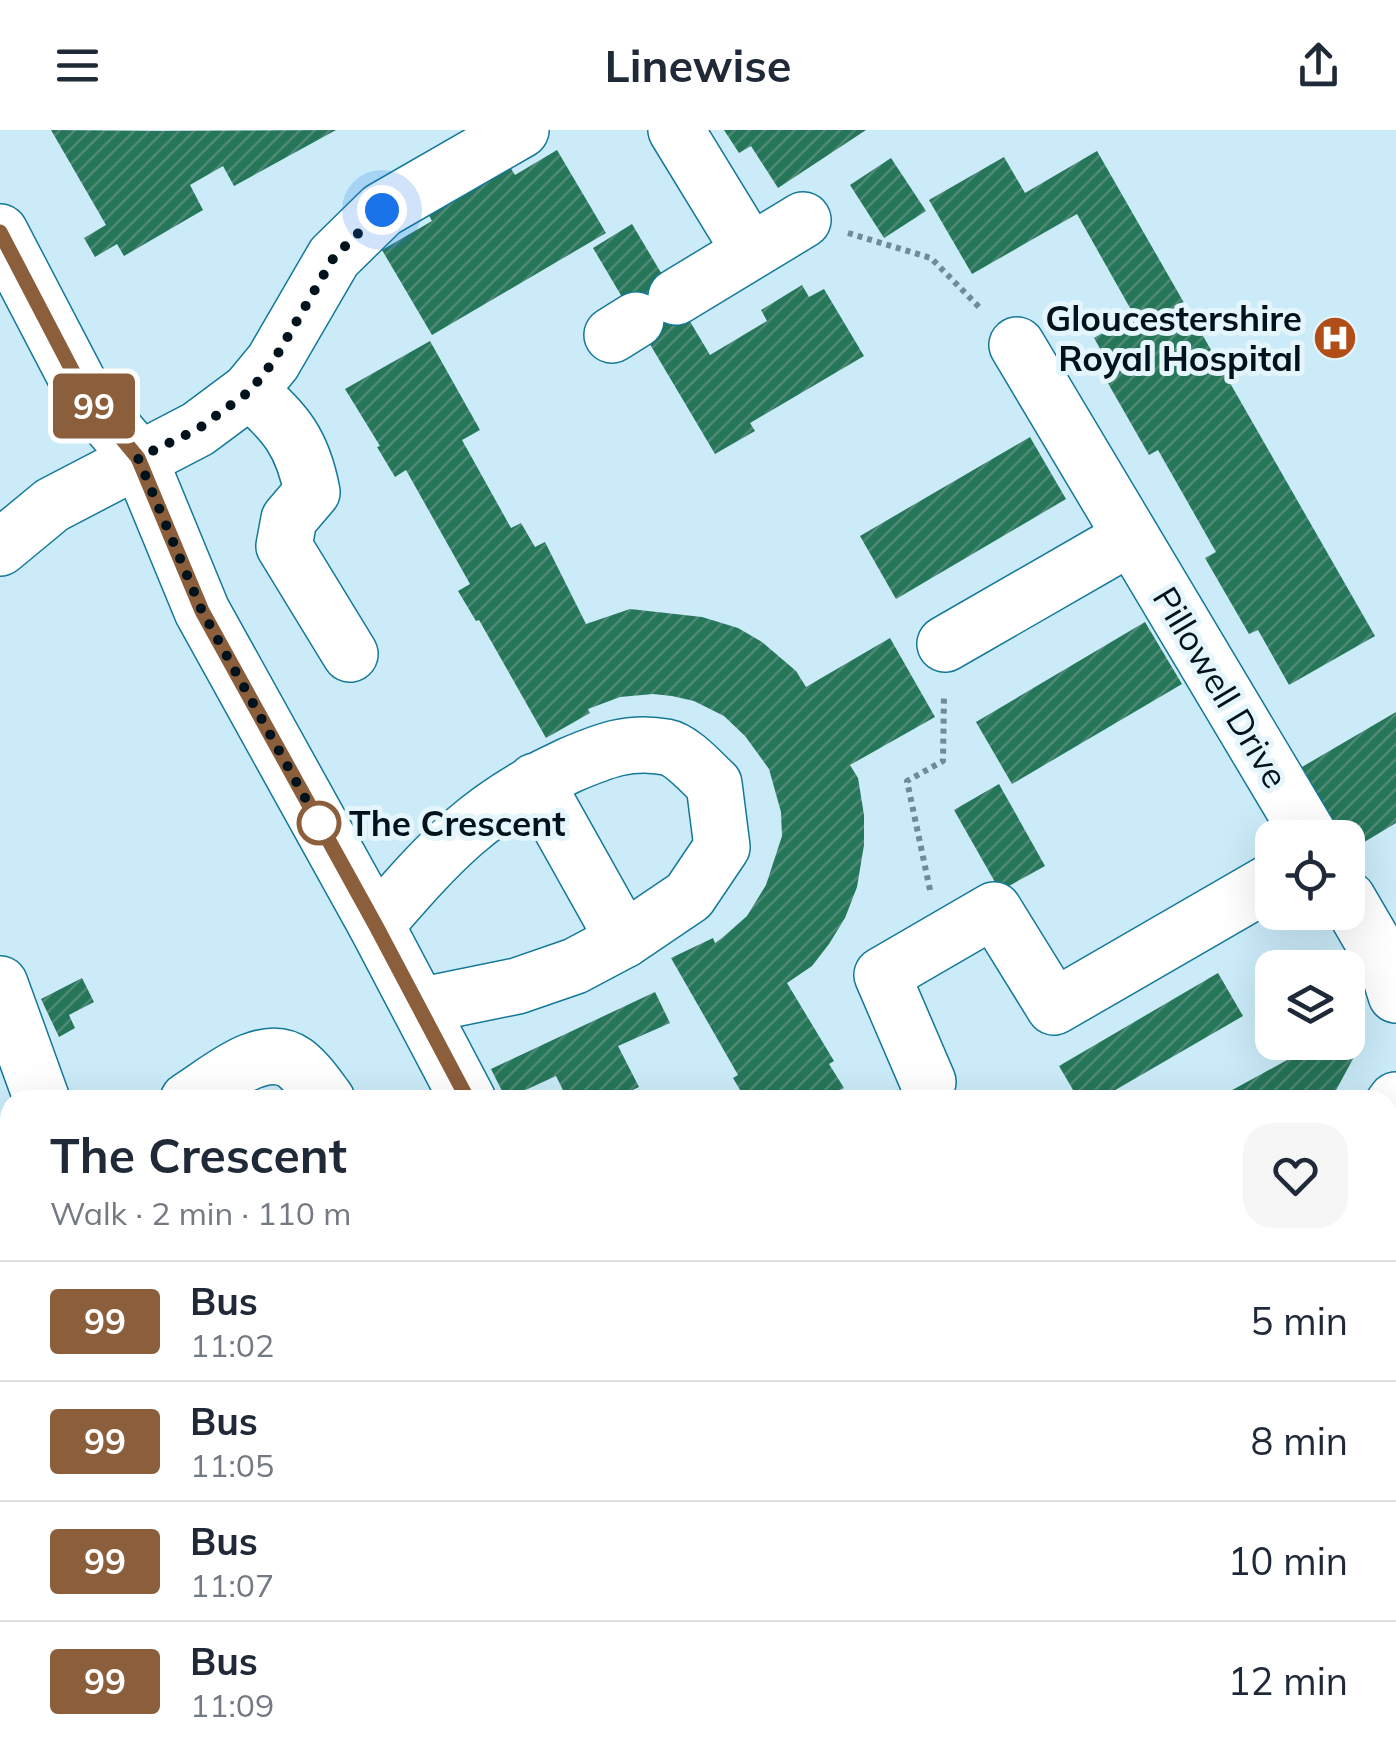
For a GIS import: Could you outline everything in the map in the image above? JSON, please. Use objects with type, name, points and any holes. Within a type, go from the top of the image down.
[{"type":"street","points":[[0,548],[52,505],[198,429],[250,391],[273,362],[334,257],[382,210],[522,130]]},
{"type":"street","points":[[676,130],[750,251]]},
{"type":"street","points":[[641,317],[803,220]]},
{"type":"street","points":[[0,232],[84,393],[138,458],[202,611],[463,1090]]},
{"type":"street","name":"Pillowell Drive","points":[[1018,345],[1300,820]]},
{"type":"street","points":[[250,391],[282,418],[306,460],[312,492],[290,519],[284,546],[350,654]]},
{"type":"street","points":[[945,644],[1132,537]]},
{"type":"street","points":[[376,926],[432,861],[476,820],[535,782],[615,746],[670,747],[714,784],[722,847],[689,896],[624,940],[575,966],[517,986],[419,1006]]},
{"type":"street","points":[[535,782],[624,940]]},
{"type":"street","points":[[928,1082],[882,975],[994,910],[1054,1007],[1255,891]]},
{"type":"street","points":[[1365,929],[1387,966],[1396,995]]},
{"type":"street","points":[[0,984],[38,1090]]},
{"type":"street","points":[[204,1090],[256,1058],[277,1055],[295,1063],[318,1090]]},
{"type":"path","points":[[803,220],[931,258],[1018,345]]},
{"type":"path","points":[[940,942],[908,781],[943,761],[945,644]]},
{"type":"building","points":[[51,130],[336,130],[234,186],[223,166],[190,185],[203,210],[124,256],[117,244],[95,257],[84,238],[106,225]]},
{"type":"building","points":[[724,130],[866,130],[778,188],[751,146],[739,153]]},
{"type":"building","points":[[557,150],[606,233],[432,335],[382,250],[432,221],[426,210],[507,162],[515,175]]},
{"type":"building","points":[[1097,151],[1375,636],[1289,685],[1258,630],[1249,634],[1205,558],[1216,552],[1158,450],[1149,455],[1105,378],[1114,373],[1094,338],[1134,315],[1077,214],[972,274],[929,200],[1004,157],[1025,193]]},
{"type":"building","points":[[891,158],[926,211],[884,238],[850,185]]},
{"type":"building","points":[[632,224],[710,355],[767,321],[761,310],[802,285],[809,297],[824,289],[864,356],[750,423],[755,431],[715,454],[593,248]]},
{"type":"building","points":[[430,341],[480,430],[462,440],[511,528],[521,523],[535,547],[545,542],[586,624],[630,609],[702,617],[738,628],[762,642],[796,671],[806,687],[890,638],[935,717],[850,765],[858,778],[864,815],[857,887],[829,944],[812,966],[787,983],[834,1061],[829,1064],[844,1088],[740,1090],[733,1078],[738,1075],[671,958],[713,938],[715,943],[722,938],[747,916],[766,885],[782,836],[781,812],[769,769],[745,736],[724,716],[694,701],[672,696],[620,697],[588,709],[590,713],[546,738],[479,620],[476,621],[458,591],[470,584],[406,470],[395,477],[345,389]]},
{"type":"building","points":[[1030,437],[1066,499],[896,599],[860,536]]},
{"type":"building","points":[[1145,622],[1182,684],[1012,784],[976,722]]},
{"type":"building","points":[[1396,712],[1396,823],[1365,842],[1365,820],[1333,820],[1302,767]]},
{"type":"building","points":[[999,784],[1045,866],[1000,891],[954,810]]},
{"type":"building","points":[[1218,973],[1243,1016],[1115,1090],[1073,1090],[1059,1066]]},
{"type":"building","points":[[82,978],[94,1002],[69,1015],[75,1028],[59,1037],[41,999]]},
{"type":"building","points":[[655,992],[670,1023],[618,1046],[639,1087],[633,1090],[563,1090],[556,1076],[526,1090],[502,1090],[491,1069]]},
{"type":"building","points":[[1287,1060],[1352,1060],[1336,1090],[1232,1090]]},
{"type":"bus line","name":"99","points":[[0,232],[84,393],[138,458],[202,611],[463,1090]]},
{"type":"place","name":"Gloucestershire Royal Hospital","points":[[1335,338]]},
{"type":"place","name":"The Crescent","points":[[319,823]]},
{"type":"route","points":[[319,823],[325,834],[202,611],[138,458],[198,429],[250,391],[273,362],[334,257],[382,210]]}]
